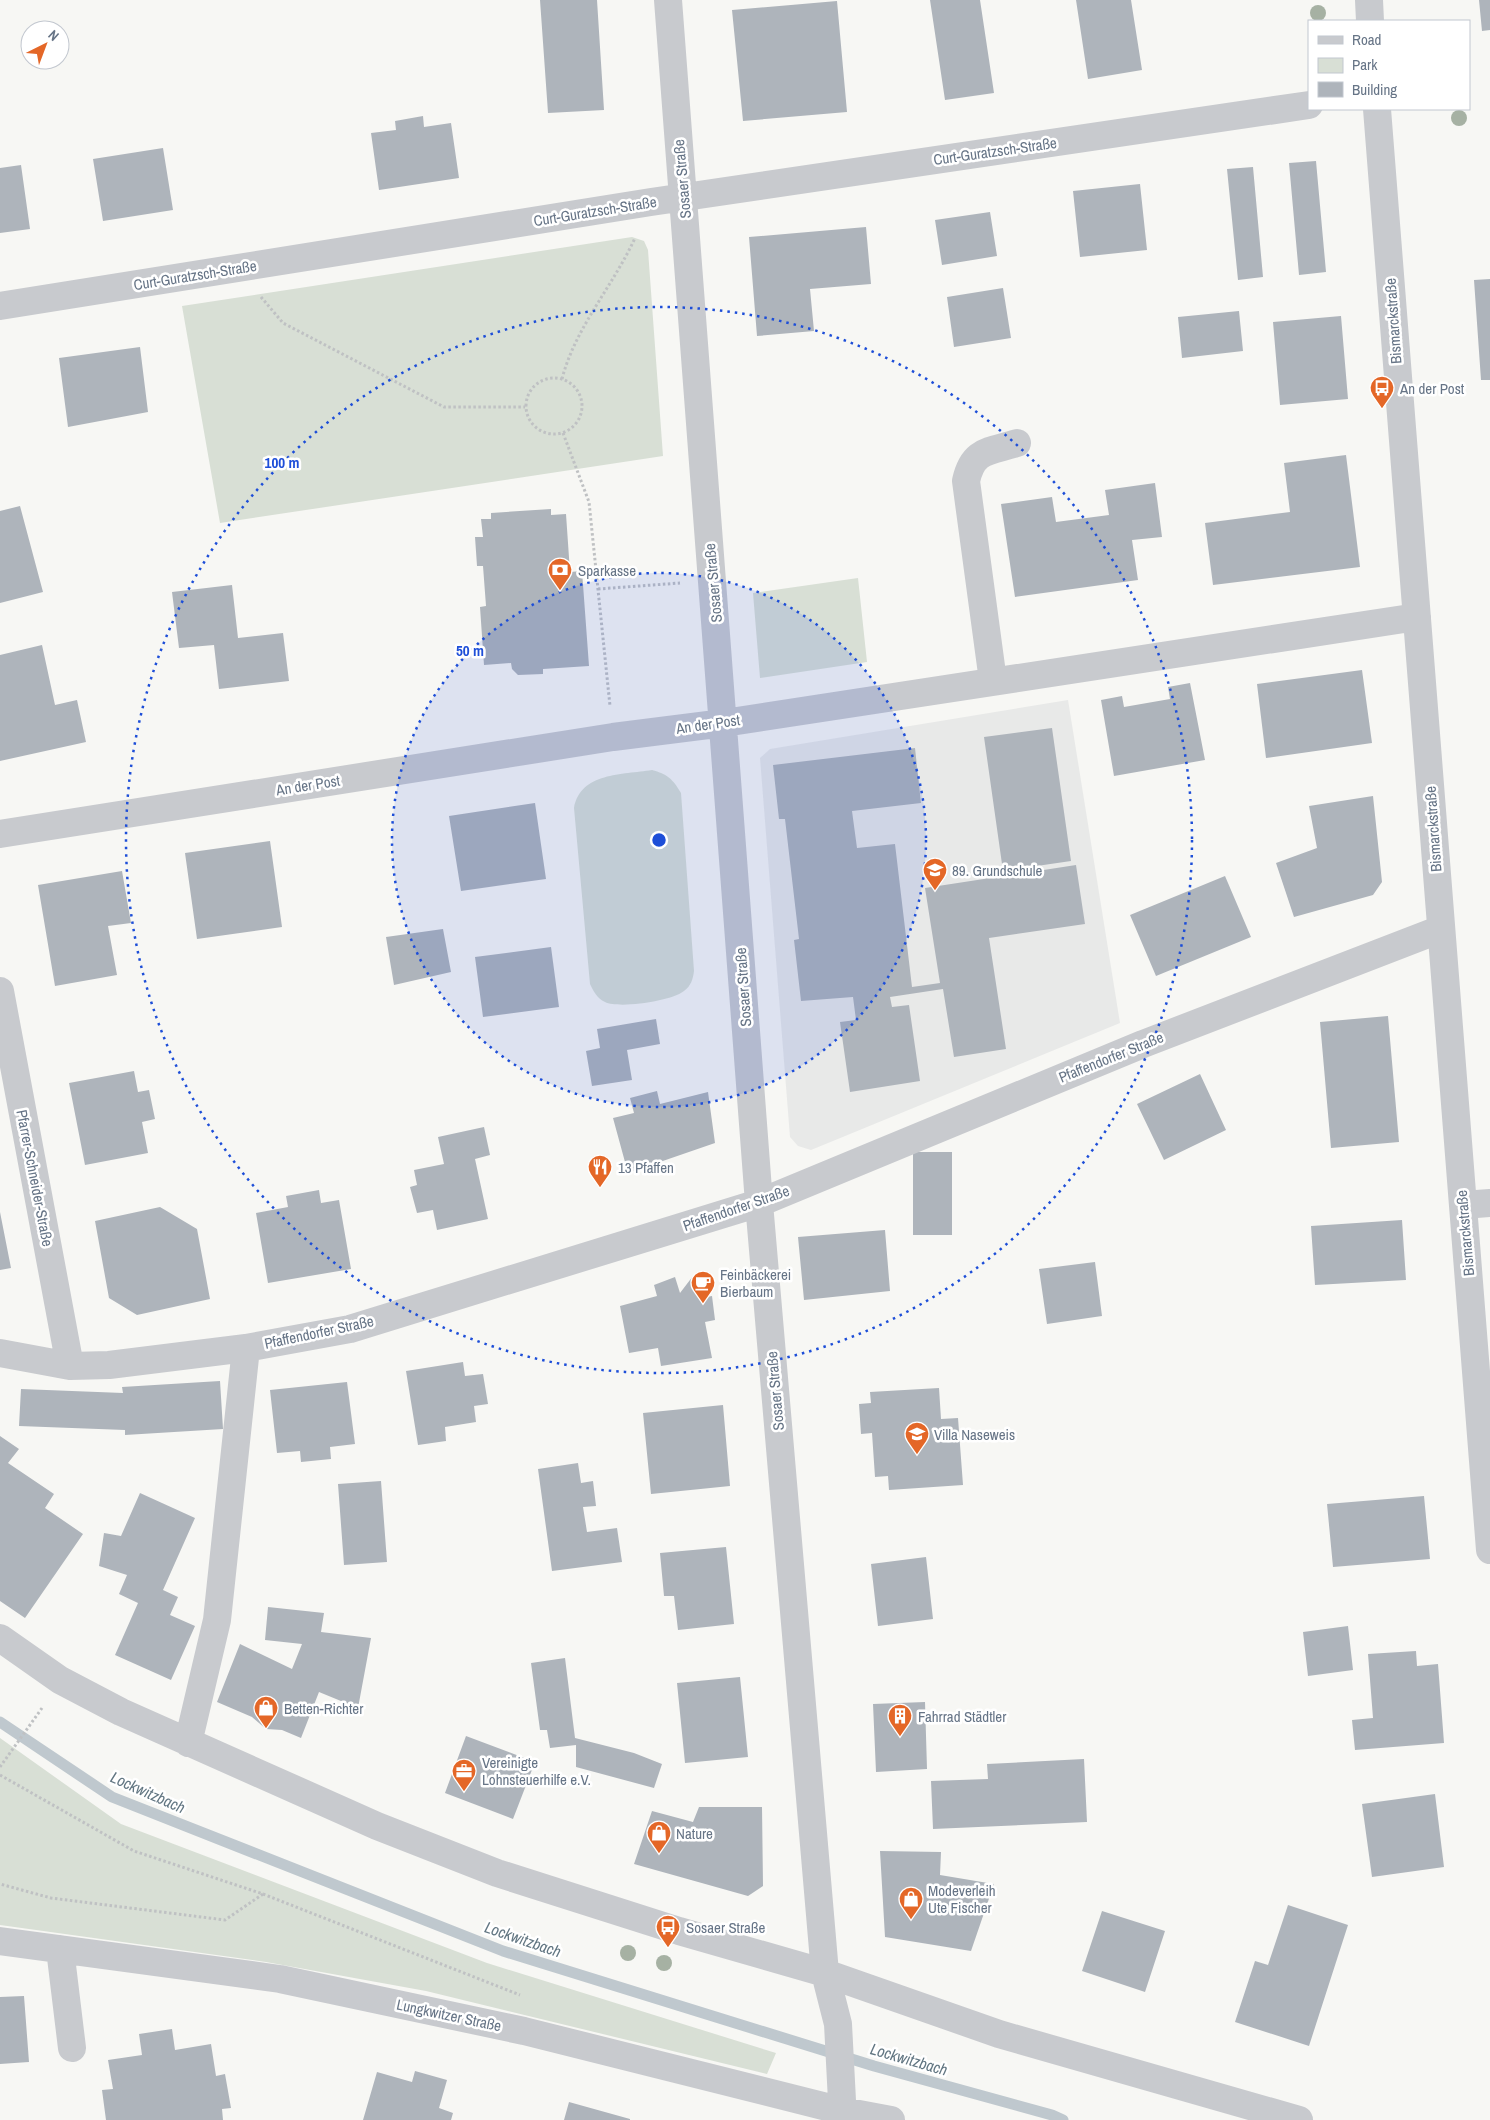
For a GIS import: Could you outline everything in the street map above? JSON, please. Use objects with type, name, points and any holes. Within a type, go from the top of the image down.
[{"type":"street","name":"Sosaer Straße","points":[[668,0],[759,1203],[825,1973],[838,2024],[843,2106]]},
{"type":"street","points":[[1369,0],[1370,20]]},
{"type":"street","name":"Curt-Guratzsch-Straße","points":[[0,306],[651,202],[1308,105]]},
{"type":"street","name":"Bismarckstraße","points":[[1377,110],[1490,1550]]},
{"type":"street","points":[[993,681],[966,481],[969,466],[978,455],[1017,443]]},
{"type":"street","name":"An der Post","points":[[0,834],[612,737],[724,723],[1417,617]]},
{"type":"street","name":"Pfaffendorfer Straße","points":[[0,1353],[70,1366],[109,1364],[246,1348],[350,1329],[759,1203],[1143,1044],[1441,930]]},
{"type":"street","name":"Pfarrer-Schneider-Straße","points":[[0,991],[70,1366]]},
{"type":"street","points":[[1463,1205],[1490,1203]]},
{"type":"street","points":[[188,1744],[217,1620],[246,1348]]},
{"type":"street","points":[[0,1638],[60,1680],[188,1744],[377,1826],[497,1873],[678,1931],[825,1973],[999,2034],[1299,2120]]},
{"type":"street","name":"Lungkwitzer Straße","points":[[0,1941],[280,1979],[524,2031],[843,2106],[891,2120]]},
{"type":"street","points":[[60,1949],[72,2048]]},
{"type":"path","points":[[562,379],[567,358],[626,258],[651,202]]},
{"type":"path","points":[[237,268],[283,322],[444,407],[526,407]]},
{"type":"path","points":[[562,379],[576,389],[582,406],[577,422],[563,433],[554,434],[538,429],[531,423],[526,407],[531,390],[536,384],[544,380],[562,379]]},
{"type":"path","points":[[563,433],[589,502],[612,737]]},
{"type":"path","points":[[598,589],[712,581]]},
{"type":"path","points":[[0,1767],[35,1718]]},
{"type":"path","points":[[0,1775],[134,1851],[262,1894],[532,2000],[524,2031]]},
{"type":"path","points":[[0,1884],[51,1898],[225,1920],[262,1894]]},
{"type":"shaded area","name":"89. Grundschule","points":[[1068,700],[1120,1023],[811,1150],[798,1146],[790,1137],[760,758],[770,749]]},
{"type":"green space","points":[[632,237],[644,241],[648,250],[663,456],[220,523],[182,306]]},
{"type":"green space","points":[[858,578],[867,662],[760,678],[753,593]]},
{"type":"green space","points":[[652,770],[662,773],[669,778],[681,793],[694,974],[688,987],[678,995],[645,1003],[612,1004],[600,999],[590,984],[574,808],[578,796],[594,781],[604,777]]},
{"type":"green space","points":[[0,1738],[121,1824],[487,1963],[776,2053],[767,2074],[426,1991],[266,1962],[0,1925]]},
{"type":"building","points":[[540,0],[597,0],[604,110],[548,113]]},
{"type":"building","points":[[930,0],[980,0],[994,93],[945,100]]},
{"type":"building","points":[[1076,0],[1131,0],[1142,70],[1088,79]]},
{"type":"building","points":[[1479,0],[1490,0],[1490,30],[1482,31]]},
{"type":"building","points":[[837,1],[847,112],[743,121],[732,10]]},
{"type":"building","points":[[423,116],[424,127],[451,123],[459,178],[379,190],[371,133],[396,130],[395,121]]},
{"type":"building","points":[[163,148],[173,210],[103,221],[93,159]]},
{"type":"building","points":[[1316,161],[1326,272],[1299,275],[1289,163]]},
{"type":"building","points":[[21,165],[30,229],[0,233],[0,168]]},
{"type":"building","points":[[1253,167],[1263,277],[1238,280],[1227,169]]},
{"type":"building","points":[[1140,184],[1147,250],[1080,257],[1073,191]]},
{"type":"building","points":[[990,212],[997,256],[942,265],[935,220]]},
{"type":"building","points":[[866,227],[871,284],[810,289],[814,331],[757,336],[749,237]]},
{"type":"building","points":[[1490,279],[1490,380],[1481,380],[1474,280]]},
{"type":"building","points":[[1003,288],[1011,338],[954,347],[947,297]]},
{"type":"building","points":[[1239,311],[1243,351],[1182,358],[1178,317]]},
{"type":"building","points":[[1341,316],[1348,399],[1280,405],[1273,322]]},
{"type":"building","points":[[140,347],[148,412],[68,427],[59,358]]},
{"type":"building","points":[[1346,455],[1360,567],[1213,585],[1205,523],[1290,512],[1284,463]]},
{"type":"building","points":[[1155,483],[1162,537],[1132,540],[1138,580],[1015,597],[1001,504],[1052,497],[1056,522],[1109,515],[1105,490]]},
{"type":"building","points":[[20,506],[43,592],[0,603],[0,511]]},
{"type":"building","points":[[551,509],[551,515],[566,514],[570,572],[582,571],[589,666],[543,669],[543,674],[518,675],[512,669],[511,663],[484,665],[480,607],[486,606],[483,566],[477,566],[475,537],[483,537],[481,519],[491,519],[491,513]]},
{"type":"building","points":[[232,585],[238,638],[283,633],[289,681],[219,689],[214,645],[179,648],[172,592]]},
{"type":"building","points":[[42,645],[55,705],[77,700],[86,742],[0,761],[0,655]]},
{"type":"building","points":[[1362,670],[1372,743],[1266,758],[1257,684]]},
{"type":"building","points":[[1190,683],[1205,760],[1114,776],[1101,700],[1122,696],[1124,707],[1170,699],[1168,687]]},
{"type":"building","points":[[1052,728],[1071,861],[1003,871],[984,737]]},
{"type":"building","points":[[915,748],[921,803],[852,811],[857,848],[895,844],[912,987],[940,983],[925,888],[1076,865],[1085,924],[989,938],[1006,1049],[954,1057],[943,989],[890,997],[892,1007],[909,1005],[920,1081],[850,1092],[840,1022],[856,1020],[853,997],[801,1001],[794,940],[799,939],[785,819],[779,819],[773,765]]},
{"type":"building","points":[[1373,796],[1382,882],[1373,895],[1294,917],[1276,863],[1317,848],[1309,806]]},
{"type":"building","points":[[535,803],[546,879],[461,891],[449,816]]},
{"type":"building","points":[[270,841],[282,927],[197,939],[185,853]]},
{"type":"building","points":[[122,871],[131,923],[108,926],[117,975],[55,986],[38,885]]},
{"type":"building","points":[[1225,876],[1251,937],[1156,976],[1130,915]]},
{"type":"building","points":[[443,929],[451,972],[394,985],[386,937]]},
{"type":"building","points":[[551,947],[559,1007],[483,1017],[475,957]]},
{"type":"building","points":[[1388,1016],[1399,1142],[1331,1148],[1320,1022]]},
{"type":"building","points":[[656,1019],[660,1044],[627,1050],[632,1080],[592,1086],[586,1051],[600,1048],[597,1029]]},
{"type":"building","points":[[134,1071],[138,1092],[149,1090],[155,1119],[142,1122],[148,1153],[85,1165],[69,1083]]},
{"type":"building","points":[[1200,1074],[1226,1130],[1164,1160],[1137,1104]]},
{"type":"building","points":[[657,1091],[660,1104],[708,1092],[715,1143],[628,1173],[613,1118],[634,1113],[630,1098]]},
{"type":"building","points":[[484,1127],[490,1155],[475,1159],[488,1219],[437,1230],[433,1210],[417,1213],[410,1187],[417,1185],[414,1170],[444,1164],[438,1137]]},
{"type":"building","points":[[913,1152],[952,1152],[952,1235],[913,1235]]},
{"type":"building","points":[[319,1190],[321,1203],[339,1200],[351,1269],[268,1283],[256,1213],[288,1207],[286,1196]]},
{"type":"building","points":[[160,1207],[197,1229],[210,1299],[137,1315],[109,1298],[95,1221]]},
{"type":"building","points":[[0,1212],[11,1268],[0,1270]]},
{"type":"building","points":[[1402,1220],[1406,1280],[1315,1285],[1311,1226]]},
{"type":"building","points":[[885,1230],[890,1291],[804,1300],[798,1237]]},
{"type":"building","points":[[1095,1262],[1102,1316],[1047,1324],[1039,1269]]},
{"type":"building","points":[[693,1276],[708,1288],[701,1298],[712,1296],[715,1320],[705,1322],[712,1358],[661,1366],[658,1348],[629,1353],[620,1306],[657,1296],[654,1285],[675,1277],[680,1293]]},
{"type":"building","points":[[463,1362],[465,1376],[483,1374],[488,1404],[474,1406],[476,1422],[445,1427],[446,1441],[418,1445],[406,1371]]},
{"type":"building","points":[[220,1381],[223,1429],[125,1435],[125,1430],[19,1426],[21,1389],[123,1393],[122,1387]]},
{"type":"building","points":[[347,1382],[355,1444],[330,1447],[331,1459],[301,1462],[300,1451],[277,1453],[270,1390]]},
{"type":"building","name":"Villa Naseweis","points":[[939,1388],[941,1419],[958,1418],[963,1485],[889,1490],[888,1476],[875,1477],[872,1433],[861,1434],[859,1404],[871,1403],[870,1392]]},
{"type":"building","points":[[723,1405],[730,1486],[651,1494],[643,1413]]},
{"type":"building","points":[[0,1436],[19,1449],[8,1463],[54,1494],[45,1508],[83,1534],[25,1618],[0,1601]]},
{"type":"building","points":[[578,1463],[581,1483],[593,1481],[596,1506],[583,1507],[587,1532],[617,1528],[622,1562],[552,1571],[538,1469]]},
{"type":"building","points":[[381,1481],[387,1562],[344,1565],[338,1484]]},
{"type":"building","points":[[140,1493],[195,1518],[163,1590],[178,1597],[170,1615],[195,1626],[171,1680],[115,1655],[138,1603],[119,1594],[127,1575],[99,1566],[104,1533],[121,1536]]},
{"type":"building","points":[[1424,1496],[1430,1559],[1333,1567],[1327,1504]]},
{"type":"building","points":[[726,1547],[734,1624],[678,1630],[674,1596],[664,1596],[660,1553]]},
{"type":"building","points":[[926,1557],[933,1619],[878,1626],[871,1564]]},
{"type":"building","points":[[268,1607],[324,1613],[321,1632],[371,1638],[358,1708],[319,1692],[301,1738],[282,1730],[266,1729],[252,1717],[217,1702],[240,1644],[292,1669],[302,1644],[265,1640]]},
{"type":"building","points":[[1348,1626],[1353,1670],[1308,1676],[1303,1632]]},
{"type":"building","points":[[1416,1651],[1417,1666],[1438,1664],[1444,1743],[1355,1750],[1352,1720],[1373,1718],[1368,1654]]},
{"type":"building","points":[[565,1658],[575,1738],[634,1753],[662,1764],[654,1788],[576,1767],[576,1745],[550,1748],[547,1730],[540,1730],[531,1663]]},
{"type":"building","points":[[740,1677],[748,1757],[685,1763],[677,1683]]},
{"type":"building","name":"Fahrrad Städtler","points":[[925,1702],[927,1769],[876,1772],[873,1704]]},
{"type":"building","points":[[466,1736],[535,1762],[513,1819],[445,1793]]},
{"type":"building","points":[[1084,1759],[1087,1822],[933,1829],[931,1781],[988,1779],[987,1764]]},
{"type":"building","points":[[1435,1794],[1444,1867],[1372,1877],[1362,1804]]},
{"type":"building","points":[[699,1807],[762,1807],[763,1886],[748,1896],[634,1864],[652,1811],[693,1822]]},
{"type":"building","points":[[880,1851],[941,1852],[940,1875],[994,1884],[971,1951],[885,1937]]},
{"type":"building","points":[[1288,1905],[1348,1925],[1309,2046],[1235,2022],[1255,1961],[1268,1965]]},
{"type":"building","points":[[1102,1911],[1165,1931],[1145,1992],[1082,1971]]},
{"type":"building","points":[[24,1996],[29,2062],[0,2064],[0,1997]]},
{"type":"building","points":[[172,2029],[175,2050],[211,2044],[216,2076],[225,2074],[231,2108],[222,2109],[223,2120],[106,2120],[102,2090],[113,2089],[108,2060],[142,2055],[139,2034]]},
{"type":"building","points":[[415,2071],[447,2080],[439,2108],[453,2113],[451,2120],[363,2120],[377,2072],[412,2082]]},
{"type":"building","points":[[569,2102],[630,2119],[630,2120],[564,2120]]},
{"type":"waterway","name":"Lockwitzbach","points":[[0,1722],[112,1797],[503,1951],[874,2066],[1052,2115],[1063,2120]]},
{"type":"place","name":"An der Post","points":[[1382,409]]},
{"type":"place","name":"Sparkasse","points":[[560,591]]},
{"type":"place","name":"89. Grundschule","points":[[935,891]]},
{"type":"place","name":"13 Pfaffen","points":[[600,1188]]},
{"type":"place","name":"Feinbäckerei Bierbaum","points":[[703,1304]]},
{"type":"place","name":"Villa Naseweis","points":[[917,1455]]},
{"type":"place","name":"Betten-Richter","points":[[266,1729]]},
{"type":"place","name":"Fahrrad Städtler","points":[[900,1737]]},
{"type":"place","name":"Vereinigte Lohnsteuerhilfe e.V.","points":[[464,1792]]},
{"type":"place","name":"Nature","points":[[659,1854]]},
{"type":"place","name":"Modeverleih Ute Fischer","points":[[911,1920]]},
{"type":"place","name":"Sosaer Straße","points":[[668,1948]]}]
